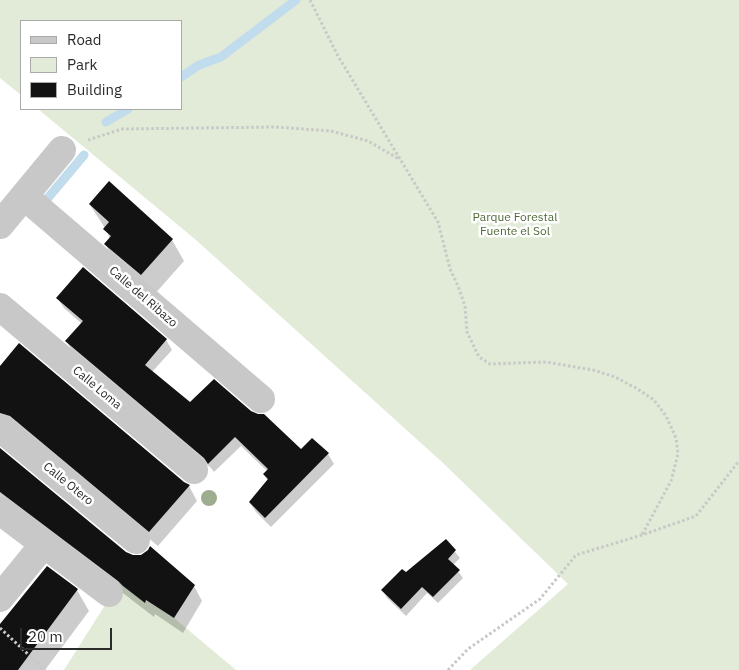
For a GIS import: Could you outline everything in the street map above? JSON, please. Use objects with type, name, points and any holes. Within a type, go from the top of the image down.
[{"type":"street","points":[[0,225],[62,150]]},
{"type":"street","name":"Calle del Ribazo","points":[[24,196],[261,399]]},
{"type":"street","name":"Calle Loma","points":[[0,307],[194,470]]},
{"type":"street","name":"Calle Otero","points":[[0,428],[136,540]]},
{"type":"street","points":[[0,511],[109,593]]},
{"type":"street","points":[[0,598],[44,544]]},
{"type":"path","points":[[310,0],[338,56],[438,222],[450,269],[465,306],[467,332],[479,358],[490,364],[546,362],[593,370],[615,377],[636,388],[654,400],[666,416],[676,438],[678,454],[671,481],[642,536]]},
{"type":"path","points":[[62,150],[122,129],[274,127],[330,131],[368,141],[399,160]]},
{"type":"path","points":[[448,670],[468,649],[540,599],[576,555],[642,536],[696,516],[739,461]]},
{"type":"path","points":[[0,628],[45,670]]},
{"type":"green space","name":"Parque Forestal Fuente el Sol","points":[[0,0],[739,0],[739,670],[470,670],[568,584],[442,462],[196,240],[39,110],[182,110],[182,20],[20,20],[20,94],[0,78]]},
{"type":"green space","points":[[119,583],[174,618],[236,670],[64,670]]},
{"type":"building","points":[[109,181],[173,239],[141,275],[104,244],[111,236],[103,229],[109,222],[89,204]]},
{"type":"building","points":[[83,267],[167,339],[145,365],[190,402],[214,379],[251,411],[264,414],[301,449],[312,438],[329,453],[265,518],[249,502],[268,479],[263,474],[268,469],[235,437],[208,464],[204,458],[65,341],[83,321],[56,298]]},
{"type":"building","points":[[19,343],[184,482],[190,485],[149,532],[10,416],[0,413],[0,366]]},
{"type":"building","points":[[0,448],[126,552],[133,555],[141,555],[150,546],[195,585],[174,618],[146,600],[145,603],[0,492]]},
{"type":"building","points":[[446,539],[456,550],[448,559],[460,570],[433,597],[422,587],[401,609],[381,590],[402,569],[406,572]]},
{"type":"building","points":[[47,566],[78,589],[18,670],[0,670],[0,624]]},
{"type":"waterway","points":[[182,76],[199,65],[221,57],[296,0]]},
{"type":"waterway","points":[[106,122],[126,110]]},
{"type":"waterway","points":[[47,199],[84,155]]}]
